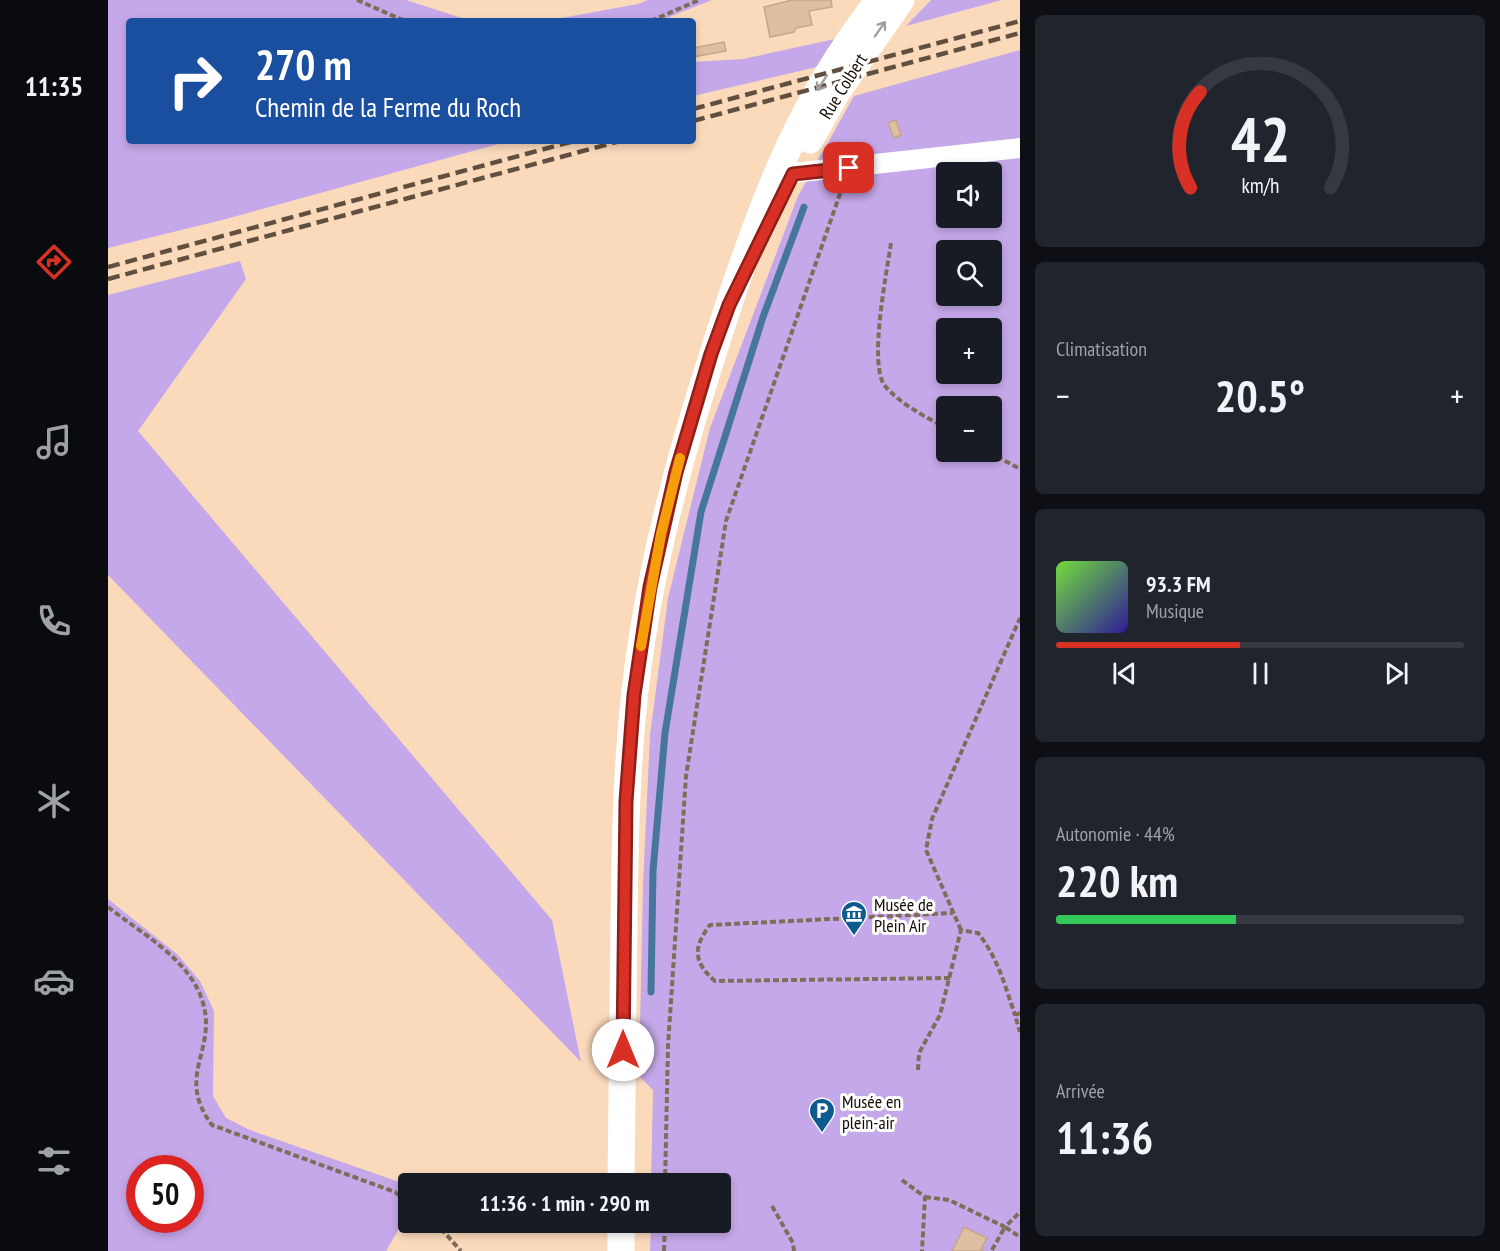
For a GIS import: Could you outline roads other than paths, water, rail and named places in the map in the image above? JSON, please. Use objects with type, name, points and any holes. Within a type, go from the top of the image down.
[{"type":"main road","name":"Rue Colbert","points":[[784,174],[812,97],[836,58],[879,0]]},
{"type":"main road","name":"Rue Colbert","points":[[621,1173],[625,837],[634,695],[650,587],[673,482],[693,410],[757,220],[837,92],[901,0]]},
{"type":"main road","points":[[621,1233],[621,1251]]},
{"type":"street","points":[[784,174],[1020,148]]},
{"type":"waterway","points":[[651,992],[653,871],[665,733],[701,512],[763,317],[804,207]]},
{"type":"railway","points":[[696,108],[1020,21]]},
{"type":"railway","points":[[696,120],[1020,33]]},
{"type":"railway","points":[[108,267],[563,144]]},
{"type":"railway","points":[[108,279],[609,144]]},
{"type":"place","name":"Musée de Plein Air","points":[[854,937]]},
{"type":"place","name":"Musée en plein-air","points":[[822,1134]]}]
